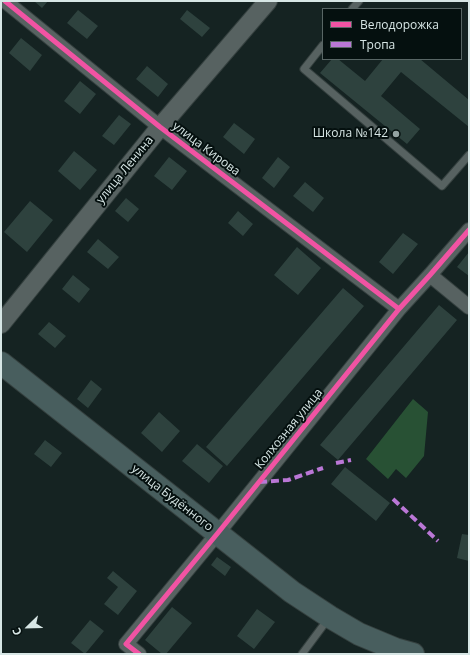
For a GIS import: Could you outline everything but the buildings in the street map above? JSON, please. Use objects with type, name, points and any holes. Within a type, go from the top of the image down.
[{"type":"main road","name":"улица Будённого","points":[[1,363],[292,592],[359,634],[395,649],[413,654]]},
{"type":"street","name":"улица Кирова","points":[[5,1],[160,127],[399,309]]},
{"type":"street","name":"улица Ленина","points":[[1,324],[160,127],[268,1]]},
{"type":"street","name":"Колхозная улица","points":[[139,654],[126,644],[217,534],[302,437],[399,309],[430,276],[469,230]]},
{"type":"street","points":[[430,276],[469,307]]},
{"type":"lane","points":[[322,46],[304,69],[442,186],[469,155]]},
{"type":"lane","points":[[302,654],[330,617]]},
{"type":"green space","points":[[413,399],[428,412],[424,456],[406,478],[396,469],[388,479],[366,459]]},
{"type":"marked path","points":[[336,463],[351,460]]},
{"type":"marked path","points":[[259,482],[288,480],[323,468]]},
{"type":"marked path","points":[[393,499],[438,541]]},
{"type":"cycle path","points":[[5,1],[160,127],[399,309]]},
{"type":"cycle path","points":[[139,654],[126,644],[399,309],[469,230]]},
{"type":"place","name":"Школа №142","points":[[396,134]]}]
